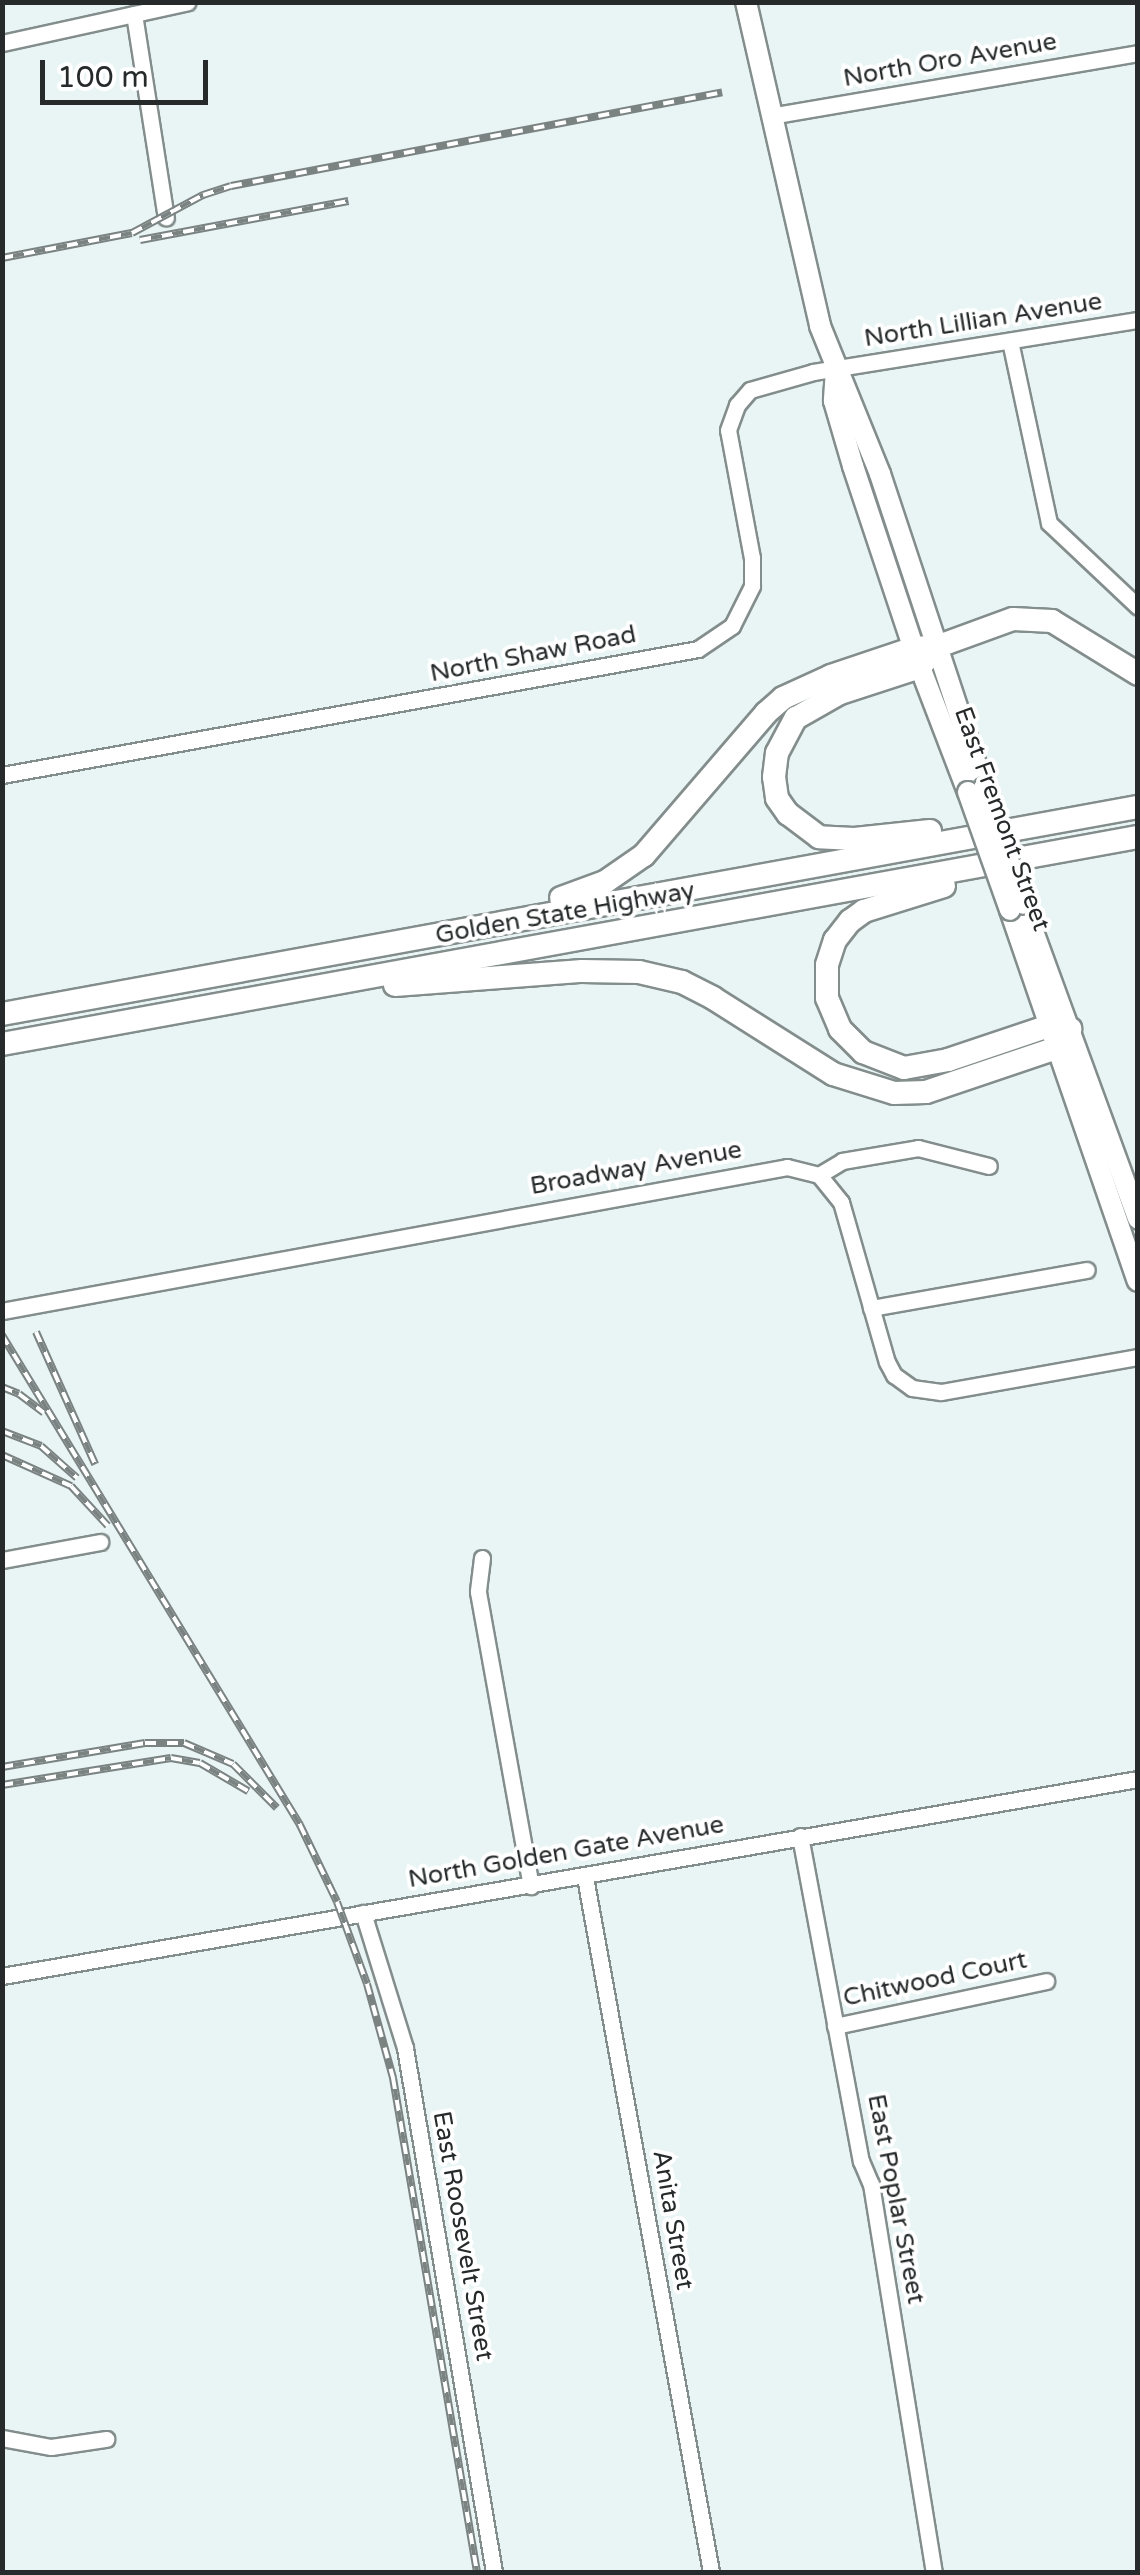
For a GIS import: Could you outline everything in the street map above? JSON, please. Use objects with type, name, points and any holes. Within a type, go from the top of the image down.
[{"type":"highway","points":[[404,941],[566,897],[605,882],[654,846],[783,698],[923,654],[1013,619],[1052,620],[1138,674]]},
{"type":"highway","points":[[923,654],[796,718],[777,753],[777,798],[788,814],[819,836],[854,839],[966,827],[986,835]]},
{"type":"highway","name":"Golden State Highway","points":[[2,1014],[1138,806]]},
{"type":"highway","name":"Golden State Highway","points":[[2,1044],[1138,837]]},
{"type":"highway","points":[[1057,1035],[926,1066],[892,1066],[863,1052],[840,1030],[828,998],[827,965],[835,940],[864,911],[927,890],[1033,867],[1066,849]]},
{"type":"highway","points":[[296,990],[582,971],[640,972],[682,982],[713,998],[832,1074],[894,1092],[926,1092],[1057,1035]]},
{"type":"main road","name":"East Fremont Street","points":[[746,2],[820,326],[836,370],[848,387],[880,474],[923,654],[976,790],[1138,1281]]},
{"type":"main road","name":"East Fremont Street","points":[[1057,1035],[1138,1219]]},
{"type":"street","points":[[2,43],[188,2]]},
{"type":"street","points":[[134,14],[166,218]]},
{"type":"street","name":"North Oro Avenue","points":[[770,116],[1138,53]]},
{"type":"street","name":"North Lillian Avenue","points":[[836,370],[1138,320]]},
{"type":"street","points":[[1010,341],[1049,523],[1138,607]]},
{"type":"street","name":"North Shaw Road","points":[[2,776],[698,649],[714,641],[744,609],[753,574],[728,440],[732,414],[743,397],[759,385],[836,370]]},
{"type":"street","points":[[989,1166],[918,1148],[842,1161],[819,1175],[841,1202],[891,1370],[901,1381],[924,1392],[941,1392],[1138,1358]]},
{"type":"street","name":"Broadway Avenue","points":[[2,1311],[768,1169],[800,1168],[819,1175]]},
{"type":"street","points":[[870,1308],[1086,1270]]},
{"type":"street","points":[[2,1560],[100,1542]]},
{"type":"street","points":[[482,1558],[478,1592],[532,1886]]},
{"type":"street","name":"North Golden Gate Avenue","points":[[2,1976],[1138,1779]]},
{"type":"street","name":"East Poplar Street","points":[[800,1836],[861,2161],[871,2184],[934,2572]]},
{"type":"street","name":"Anita Street","points":[[585,1877],[711,2572]]},
{"type":"street","name":"East Roosevelt Street","points":[[363,1913],[405,2048],[494,2572]]},
{"type":"street","name":"Chitwood Court","points":[[835,2026],[1046,1981]]},
{"type":"street","points":[[2,2438],[51,2447],[106,2439]]},
{"type":"railway","points":[[2,258],[132,233],[203,195],[231,186],[722,92]]},
{"type":"railway","points":[[140,240],[348,201]]},
{"type":"railway","points":[[36,1332],[95,1464]]},
{"type":"railway","points":[[2,1335],[300,1825],[337,1902],[367,1984],[393,2078],[477,2572]]},
{"type":"railway","points":[[2,1387],[44,1413]]},
{"type":"railway","points":[[2,1431],[41,1446],[77,1478]]},
{"type":"railway","points":[[2,1455],[71,1486],[108,1526]]},
{"type":"railway","points":[[2,1767],[145,1743],[184,1743],[233,1764],[277,1808]]},
{"type":"railway","points":[[2,1785],[171,1758],[200,1763],[248,1791]]}]
